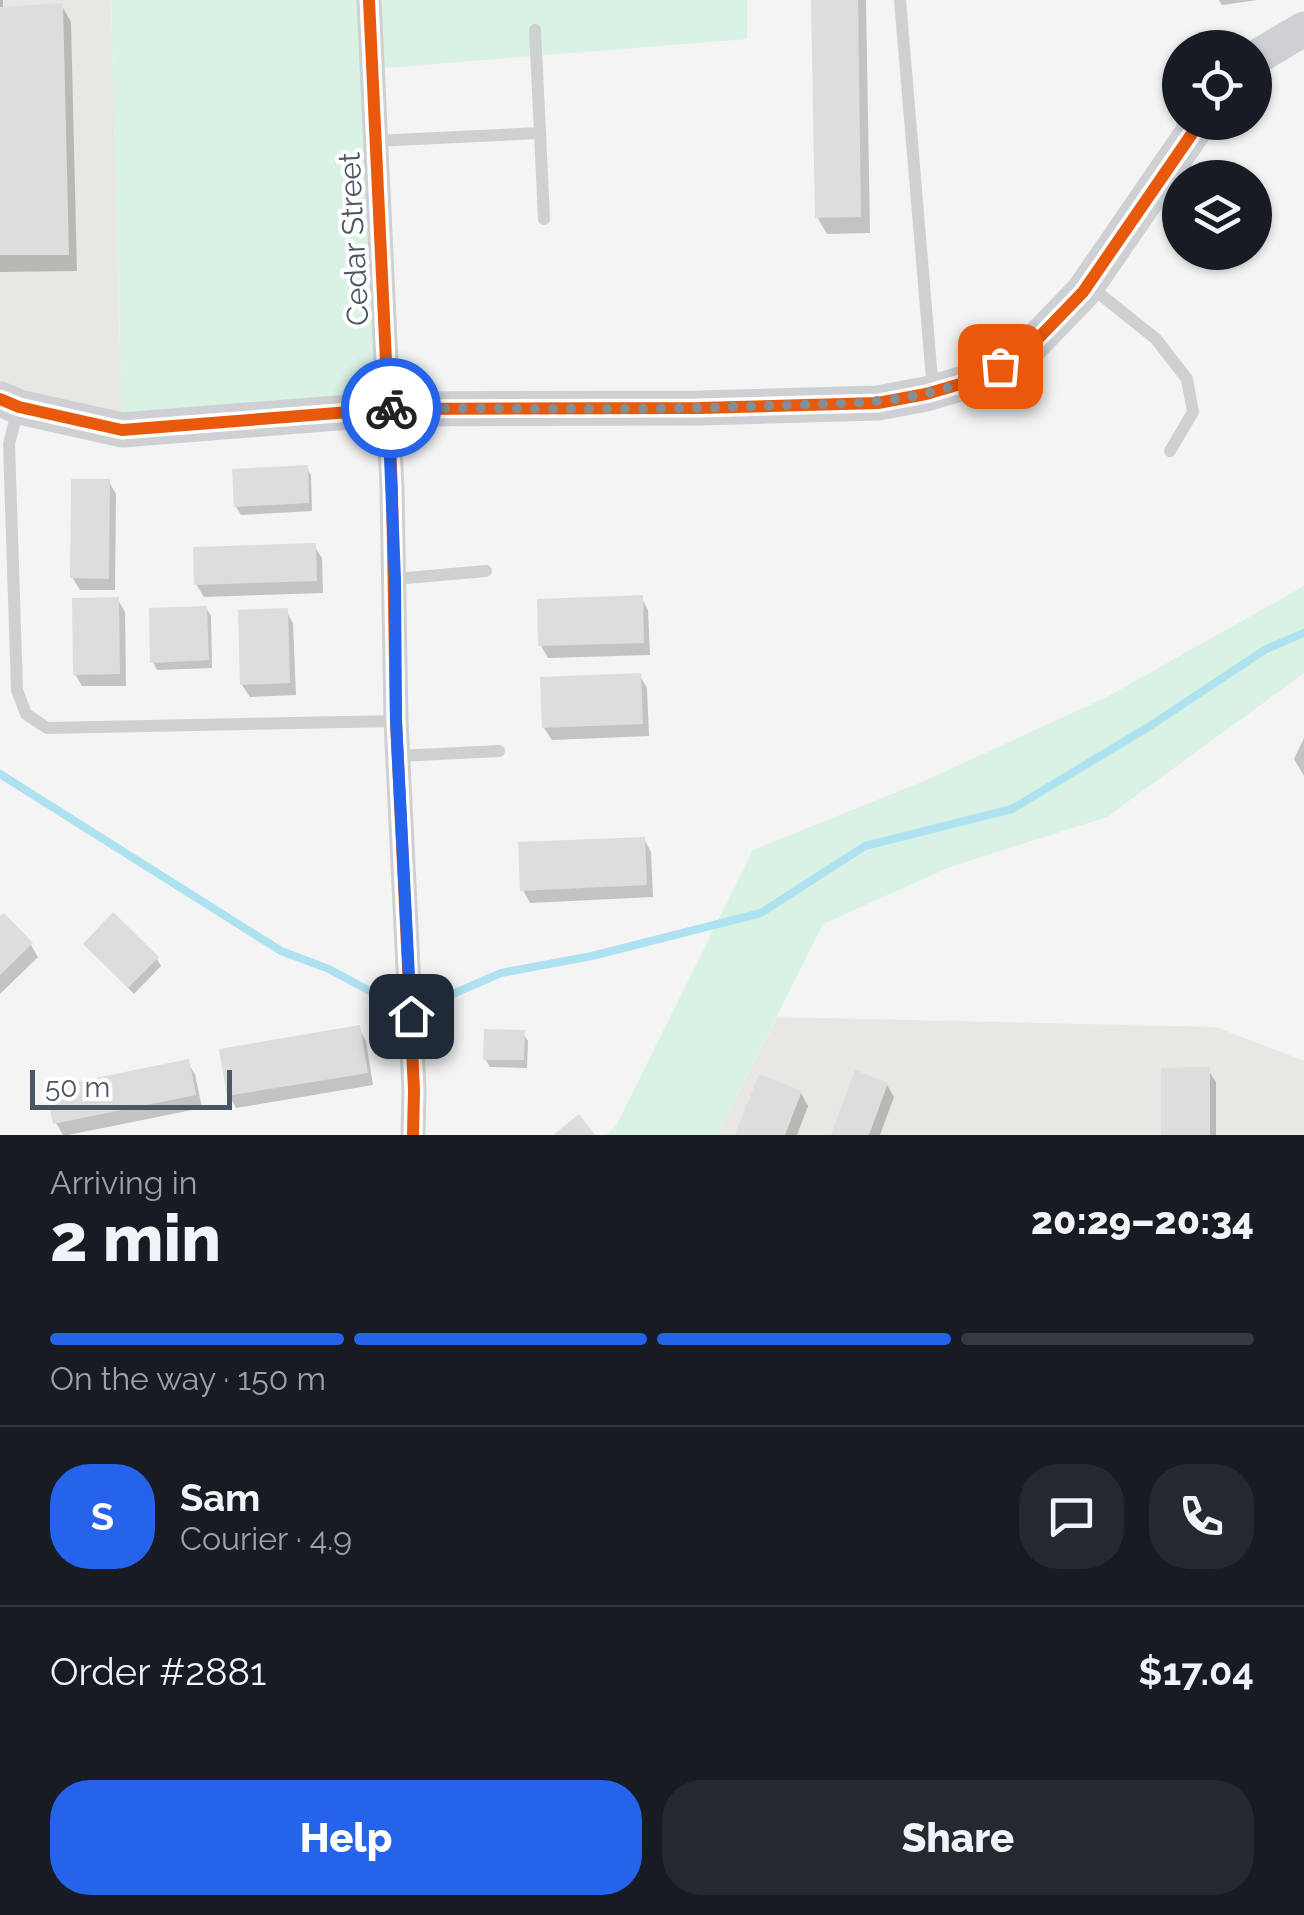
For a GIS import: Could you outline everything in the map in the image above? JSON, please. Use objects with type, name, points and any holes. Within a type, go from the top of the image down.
[{"type":"street","name":"Cedar Street","points":[[370,0],[395,579],[396,721],[416,1128],[413,1135]]},
{"type":"street","points":[[1272,48],[1304,29]]},
{"type":"street","points":[[9,403],[122,430],[388,408],[700,408],[878,403],[934,392],[974,380],[1025,352],[1088,284],[1188,140]]},
{"type":"lane","points":[[900,0],[934,392]]},
{"type":"lane","points":[[535,30],[544,219]]},
{"type":"lane","points":[[374,140],[540,132]]},
{"type":"lane","points":[[1088,284],[1156,339],[1187,379],[1193,412],[1170,451]]},
{"type":"lane","points":[[9,403],[17,690],[26,714],[47,728],[396,721]]},
{"type":"lane","points":[[395,579],[486,571]]},
{"type":"lane","points":[[398,756],[499,751]]},
{"type":"shaded area","points":[[0,0],[111,0],[122,430],[0,398]]},
{"type":"shaded area","points":[[777,1017],[1216,1027],[1304,1061],[1304,1135],[717,1135]]},
{"type":"green space","points":[[111,0],[747,0],[747,39],[372,69],[388,409],[122,430]]},
{"type":"green space","points":[[1304,586],[1304,673],[1107,817],[950,867],[823,924],[717,1135],[606,1135],[616,1126],[753,850],[924,781],[1105,698]]},
{"type":"building","points":[[811,0],[858,0],[861,217],[815,218]]},
{"type":"building","points":[[63,3],[69,255],[0,255],[0,7]]},
{"type":"building","points":[[308,465],[309,503],[234,507],[232,469]]},
{"type":"building","points":[[71,479],[110,479],[109,579],[70,578]]},
{"type":"building","points":[[316,543],[317,581],[194,585],[193,547]]},
{"type":"building","points":[[643,595],[644,643],[538,646],[537,599]]},
{"type":"building","points":[[119,597],[120,674],[73,675],[72,598]]},
{"type":"building","points":[[207,606],[209,660],[150,663],[149,608]]},
{"type":"building","points":[[288,608],[290,683],[240,685],[238,610]]},
{"type":"building","points":[[641,673],[643,724],[542,728],[540,677]]},
{"type":"building","points":[[645,837],[647,885],[520,891],[518,842]]},
{"type":"building","points":[[113,912],[159,957],[128,988],[83,944]]},
{"type":"building","points":[[4,913],[33,943],[0,975],[0,916]]},
{"type":"building","points":[[360,1025],[368,1073],[227,1096],[219,1049]]},
{"type":"building","points":[[484,1029],[525,1030],[524,1060],[483,1060]]},
{"type":"building","points":[[189,1059],[196,1095],[53,1124],[46,1088]]},
{"type":"building","points":[[1210,1067],[1210,1135],[1161,1135],[1161,1068]]},
{"type":"building","points":[[855,1070],[888,1083],[869,1135],[831,1135]]},
{"type":"building","points":[[759,1074],[802,1091],[785,1135],[735,1135]]},
{"type":"building","points":[[579,1114],[595,1135],[553,1135]]},
{"type":"waterway","points":[[432,1003],[501,973],[592,956],[761,913],[865,846],[1012,809],[1150,726],[1266,649],[1304,633]]},
{"type":"waterway","points":[[0,774],[281,951],[329,969],[390,1002]]},
{"type":"cycle path","points":[[369,0],[392,489],[396,721],[413,1135]]},
{"type":"cycle path","points":[[0,399],[19,407],[122,430],[388,409],[700,408],[878,403],[926,394],[974,380],[1025,352],[1083,292],[1188,140]]},
{"type":"way so far","points":[[391,408],[700,408],[878,403],[974,380],[1000,366]]},
{"type":"route","points":[[391,408],[396,721],[411,1016]]}]
